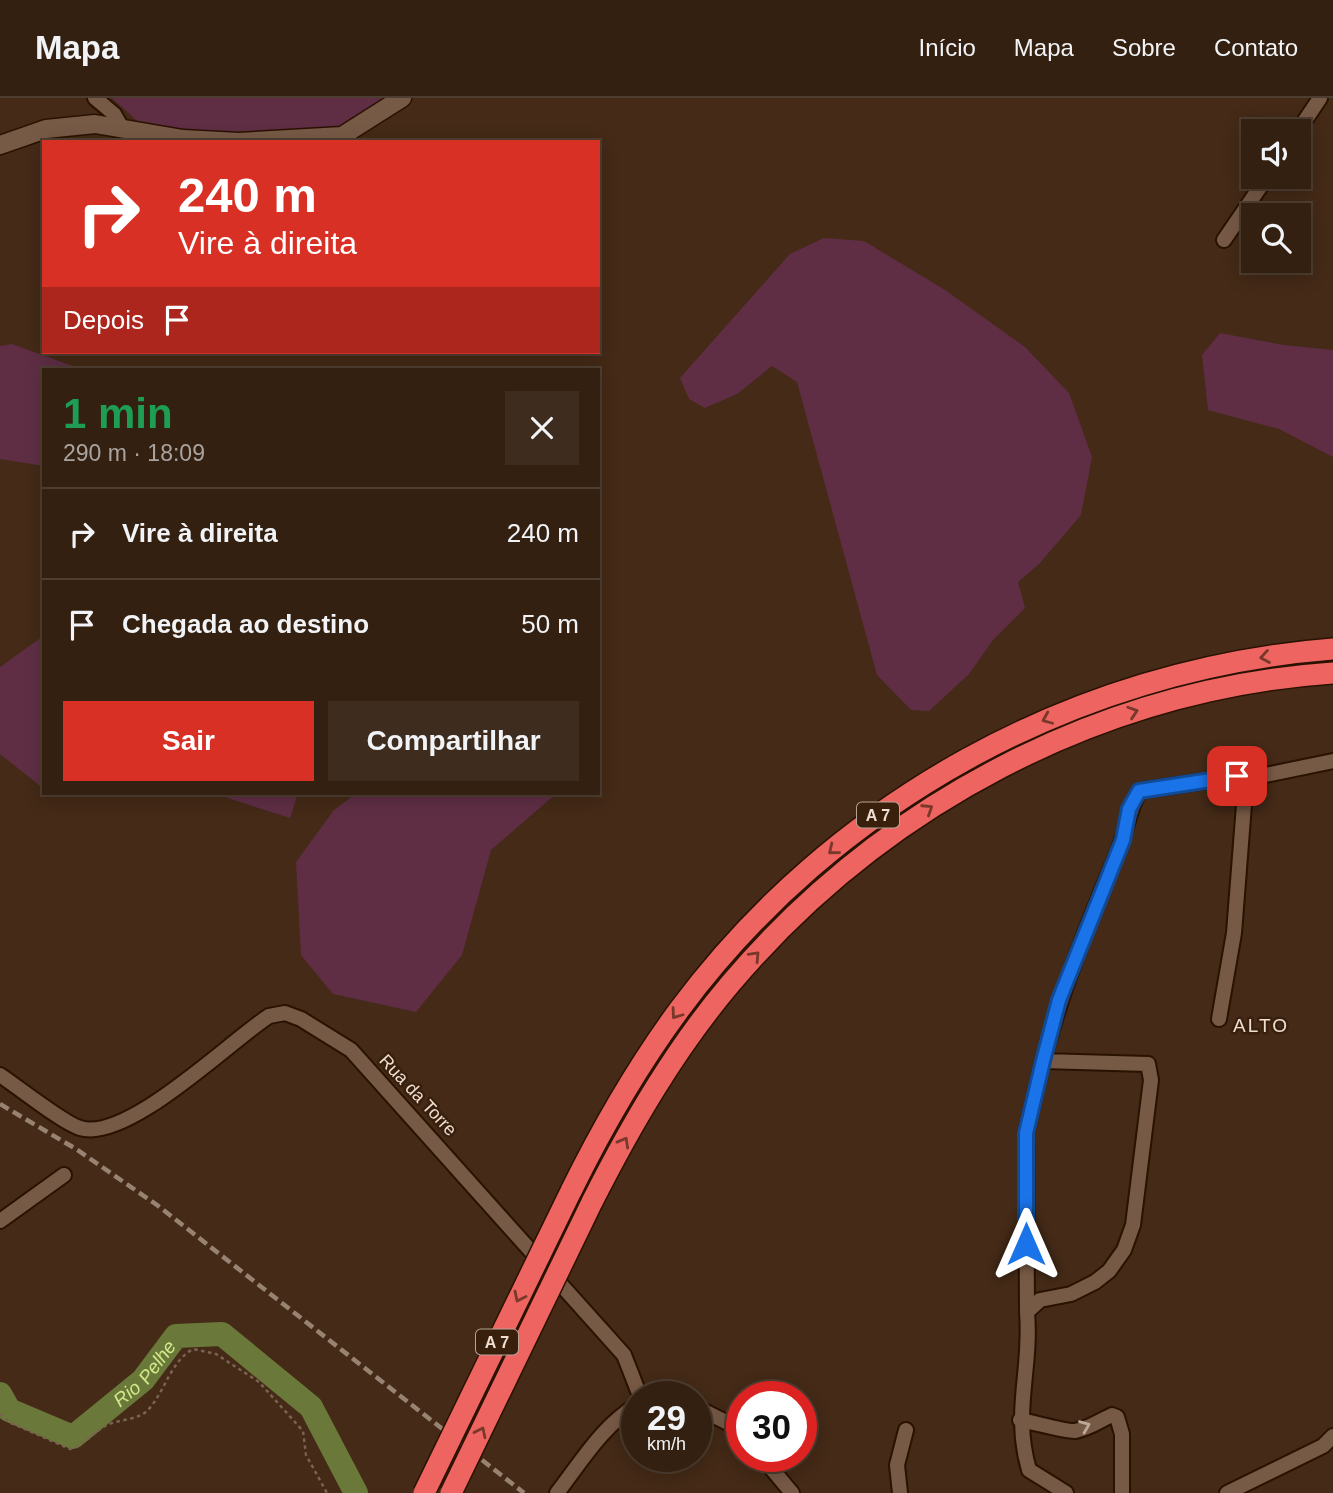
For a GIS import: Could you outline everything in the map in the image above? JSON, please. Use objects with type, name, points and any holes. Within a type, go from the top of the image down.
[{"type":"highway","name":"A 7","points":[[424,1493],[571,1191],[649,1052],[715,965],[791,885],[887,808],[968,758],[1028,727],[1092,701],[1223,664],[1333,649]]},
{"type":"highway","name":"A 7","points":[[451,1493],[592,1202],[663,1075],[730,984],[798,912],[898,829],[990,772],[1038,748],[1114,718],[1218,689],[1333,673]]},
{"type":"street","points":[[95,98],[114,114],[122,128]]},
{"type":"street","points":[[273,140],[342,136],[402,98]]},
{"type":"street","points":[[1306,119],[1320,98]]},
{"type":"street","points":[[0,145],[46,129],[71,125],[122,128],[202,140]]},
{"type":"street","points":[[1224,240],[1260,189]]},
{"type":"street","points":[[1066,1493],[1029,1470],[1022,1445],[1020,1420],[1030,1342],[1027,1312],[1026,1133],[1059,1000],[1123,840],[1129,809],[1139,791],[1200,779],[1237,776],[1246,779],[1333,761]]},
{"type":"street","points":[[1219,1019],[1234,933],[1246,779]]},
{"type":"street","name":"Rua da Torre","points":[[0,1075],[80,1128],[101,1130],[169,1095],[269,1016],[285,1013],[301,1019],[351,1050],[458,1166],[624,1355],[634,1381]]},
{"type":"street","points":[[1027,1312],[1041,1300],[1071,1294],[1094,1282],[1109,1270],[1124,1250],[1133,1225],[1151,1080],[1148,1064],[1043,1061]]},
{"type":"street","points":[[0,1221],[64,1175]]},
{"type":"street","points":[[557,1493],[605,1430],[621,1414]]},
{"type":"street","points":[[1020,1420],[1054,1426],[1067,1432],[1078,1431],[1112,1415],[1117,1417],[1122,1434],[1122,1493]]},
{"type":"street","points":[[900,1493],[897,1465],[905,1430]]},
{"type":"street","points":[[1227,1493],[1323,1446],[1333,1436]]},
{"type":"street","points":[[774,1472],[792,1493]]},
{"type":"path","points":[[0,1414],[11,1423],[70,1449],[86,1443],[106,1425],[145,1413],[159,1396],[179,1356],[193,1349],[216,1354],[259,1382],[303,1431],[306,1455],[327,1493]]},
{"type":"shaded area","points":[[112,98],[402,98],[342,136],[247,139],[144,127]]},
{"type":"shaded area","points":[[824,238],[864,241],[945,290],[1025,347],[1069,393],[1092,457],[1081,515],[1039,564],[1018,582],[1025,608],[993,640],[969,674],[929,711],[911,710],[877,675],[797,382],[772,366],[737,394],[705,408],[689,399],[680,378],[790,254]]},
{"type":"shaded area","points":[[1220,333],[1284,345],[1333,350],[1333,457],[1279,429],[1208,410],[1202,355]]},
{"type":"shaded area","points":[[12,344],[78,368],[42,368],[42,466],[0,459],[0,346]]},
{"type":"shaded area","points":[[42,637],[42,787],[0,754],[0,667]]},
{"type":"shaded area","points":[[218,795],[297,795],[290,818]]},
{"type":"shaded area","points":[[354,795],[555,795],[491,850],[462,955],[416,1012],[333,994],[301,955],[296,862],[334,810]]},
{"type":"waterway","name":"Rio Pelhe","points":[[0,1394],[9,1410],[73,1437],[143,1380],[176,1336],[222,1334],[311,1407],[356,1493]]},
{"type":"railway","points":[[0,1104],[76,1149],[157,1205],[524,1493]]},
{"type":"district","name":"ALTO","points":[[1261,1025]]},
{"type":"route","points":[[1026,1244],[1026,1133],[1043,1061],[1059,1000],[1123,840],[1129,809],[1139,791],[1200,779],[1237,776]]}]
